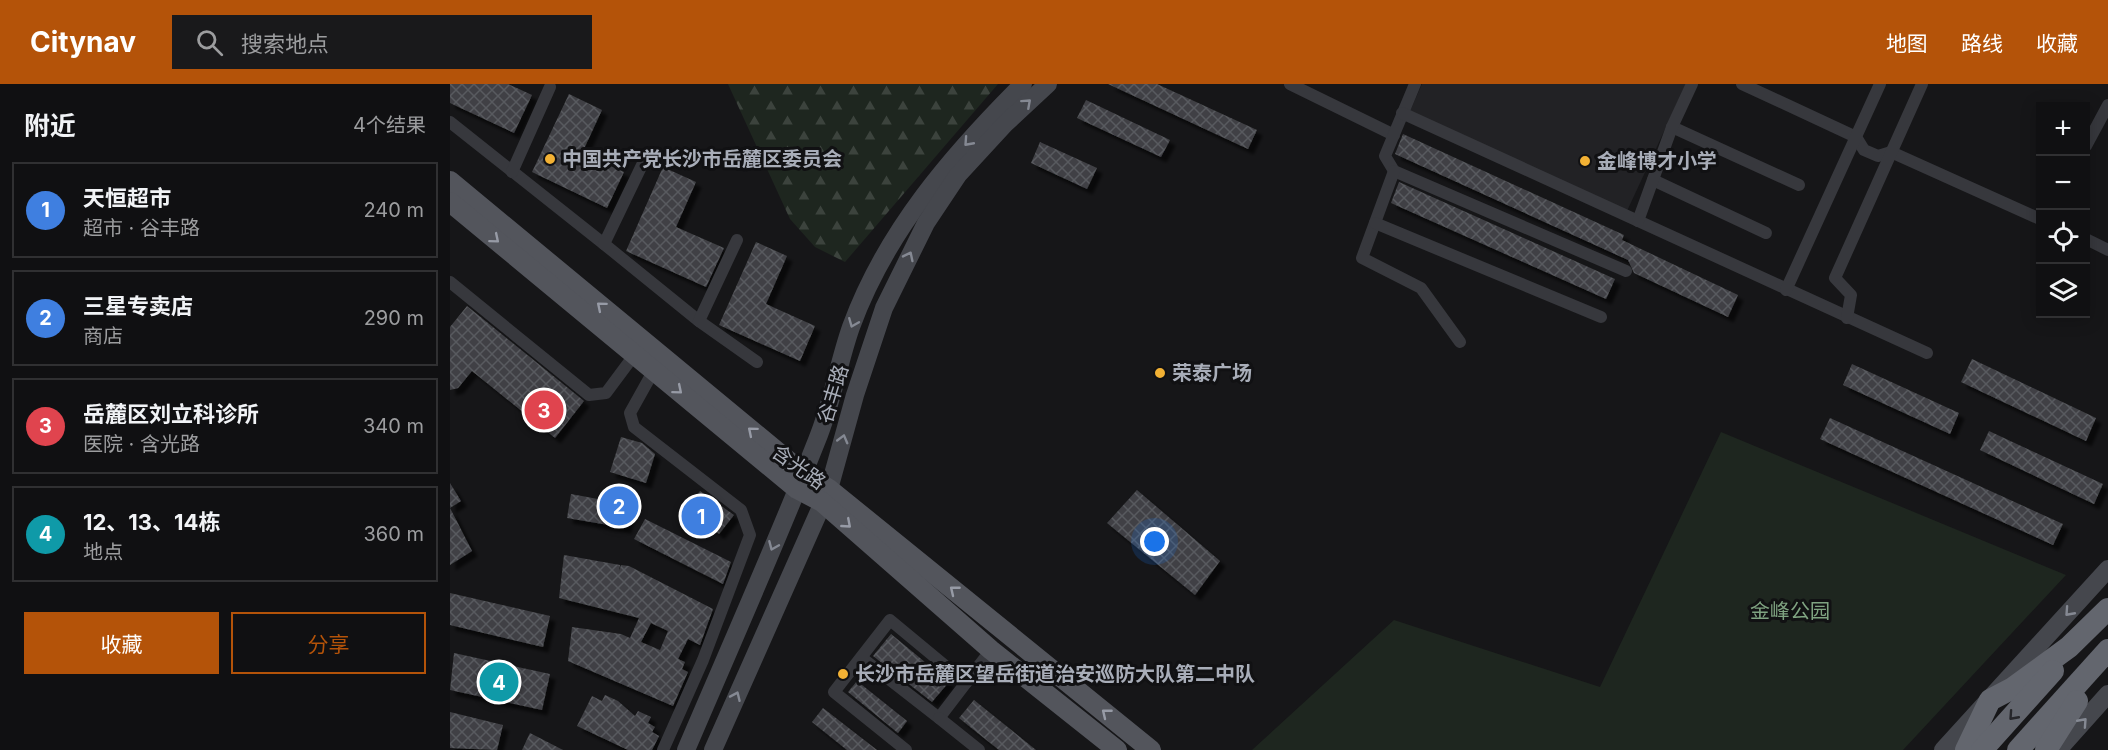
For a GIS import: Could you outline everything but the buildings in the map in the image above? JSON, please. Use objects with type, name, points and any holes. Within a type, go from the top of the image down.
[{"type":"highway","points":[[1966,750],[1990,700],[2013,688],[2069,647],[2108,609]]},
{"type":"highway","points":[[1982,750],[2108,609]]},
{"type":"highway","points":[[2018,750],[2108,651]]},
{"type":"highway","points":[[2046,750],[2108,651]]},
{"type":"main road","name":"含光路","points":[[450,181],[800,481]]},
{"type":"main road","name":"含光路","points":[[450,202],[654,370],[800,481],[826,495],[1151,750]]},
{"type":"main road","name":"含光路","points":[[826,495],[991,650],[1117,750]]},
{"type":"street","name":"谷丰路","points":[[686,750],[818,439],[851,327],[878,265],[914,207],[945,167],[1023,84]]},
{"type":"street","name":"谷丰路","points":[[713,750],[826,495],[855,395],[884,308],[926,223],[958,175],[1005,124],[1048,84]]},
{"type":"street","points":[[1290,84],[1394,135]]},
{"type":"street","points":[[1638,221],[1672,127],[1692,84]]},
{"type":"street","points":[[1742,84],[1856,137],[1864,150],[1878,156],[1891,152],[2036,216]]},
{"type":"street","points":[[1786,290],[1880,84]]},
{"type":"street","points":[[1847,318],[1851,295],[1835,278],[1922,84]]},
{"type":"street","points":[[1412,85],[1385,156],[1394,171],[1626,271]]},
{"type":"street","points":[[512,172],[550,87]]},
{"type":"street","points":[[2090,137],[2108,105]]},
{"type":"street","points":[[1402,114],[1927,354]]},
{"type":"street","points":[[450,122],[699,321],[757,362]]},
{"type":"street","points":[[1672,127],[1799,185]]},
{"type":"street","points":[[604,244],[642,165]]},
{"type":"street","points":[[1394,171],[1362,258],[1421,288],[1460,342]]},
{"type":"street","points":[[1653,180],[1766,233]]},
{"type":"street","points":[[1375,223],[1601,316]]},
{"type":"street","points":[[699,321],[737,240]]},
{"type":"street","points":[[2090,242],[2108,250]]},
{"type":"street","points":[[450,282],[589,395],[606,393],[634,354]]},
{"type":"street","points":[[654,370],[630,413],[634,427],[741,510],[750,535],[703,660],[663,750]]},
{"type":"street","points":[[1943,750],[2108,569]]},
{"type":"street","points":[[906,750],[834,692],[890,620],[966,683]]},
{"type":"street","points":[[939,718],[991,650]]},
{"type":"street","points":[[862,658],[979,750]]},
{"type":"street","points":[[2058,750],[2108,694]]},
{"type":"shaded area","name":"金峰博才小学","points":[[1422,84],[1686,84],[1627,211],[1410,111]]},
{"type":"green space","points":[[728,84],[998,84],[845,262],[815,247],[790,219]]},
{"type":"green space","name":"金峰公园","points":[[1721,432],[2066,575],[1903,750],[1252,750],[1394,620],[1600,687]]},
{"type":"place","name":"中国共产党长沙市岳麓区委员会","points":[[550,159]]},
{"type":"place","name":"金峰博才小学","points":[[1585,161]]},
{"type":"place","name":"荣泰广场","points":[[1160,373]]},
{"type":"place","name":"岳麓区刘立科诊所","points":[[544,410]]},
{"type":"place","name":"三星专卖店","points":[[619,506]]},
{"type":"place","name":"天恒超市","points":[[701,516]]},
{"type":"place","name":"长沙市岳麓区望岳街道治安巡防大队第二中队","points":[[843,674]]},
{"type":"place","name":"12、13、14栋","points":[[499,682]]}]
